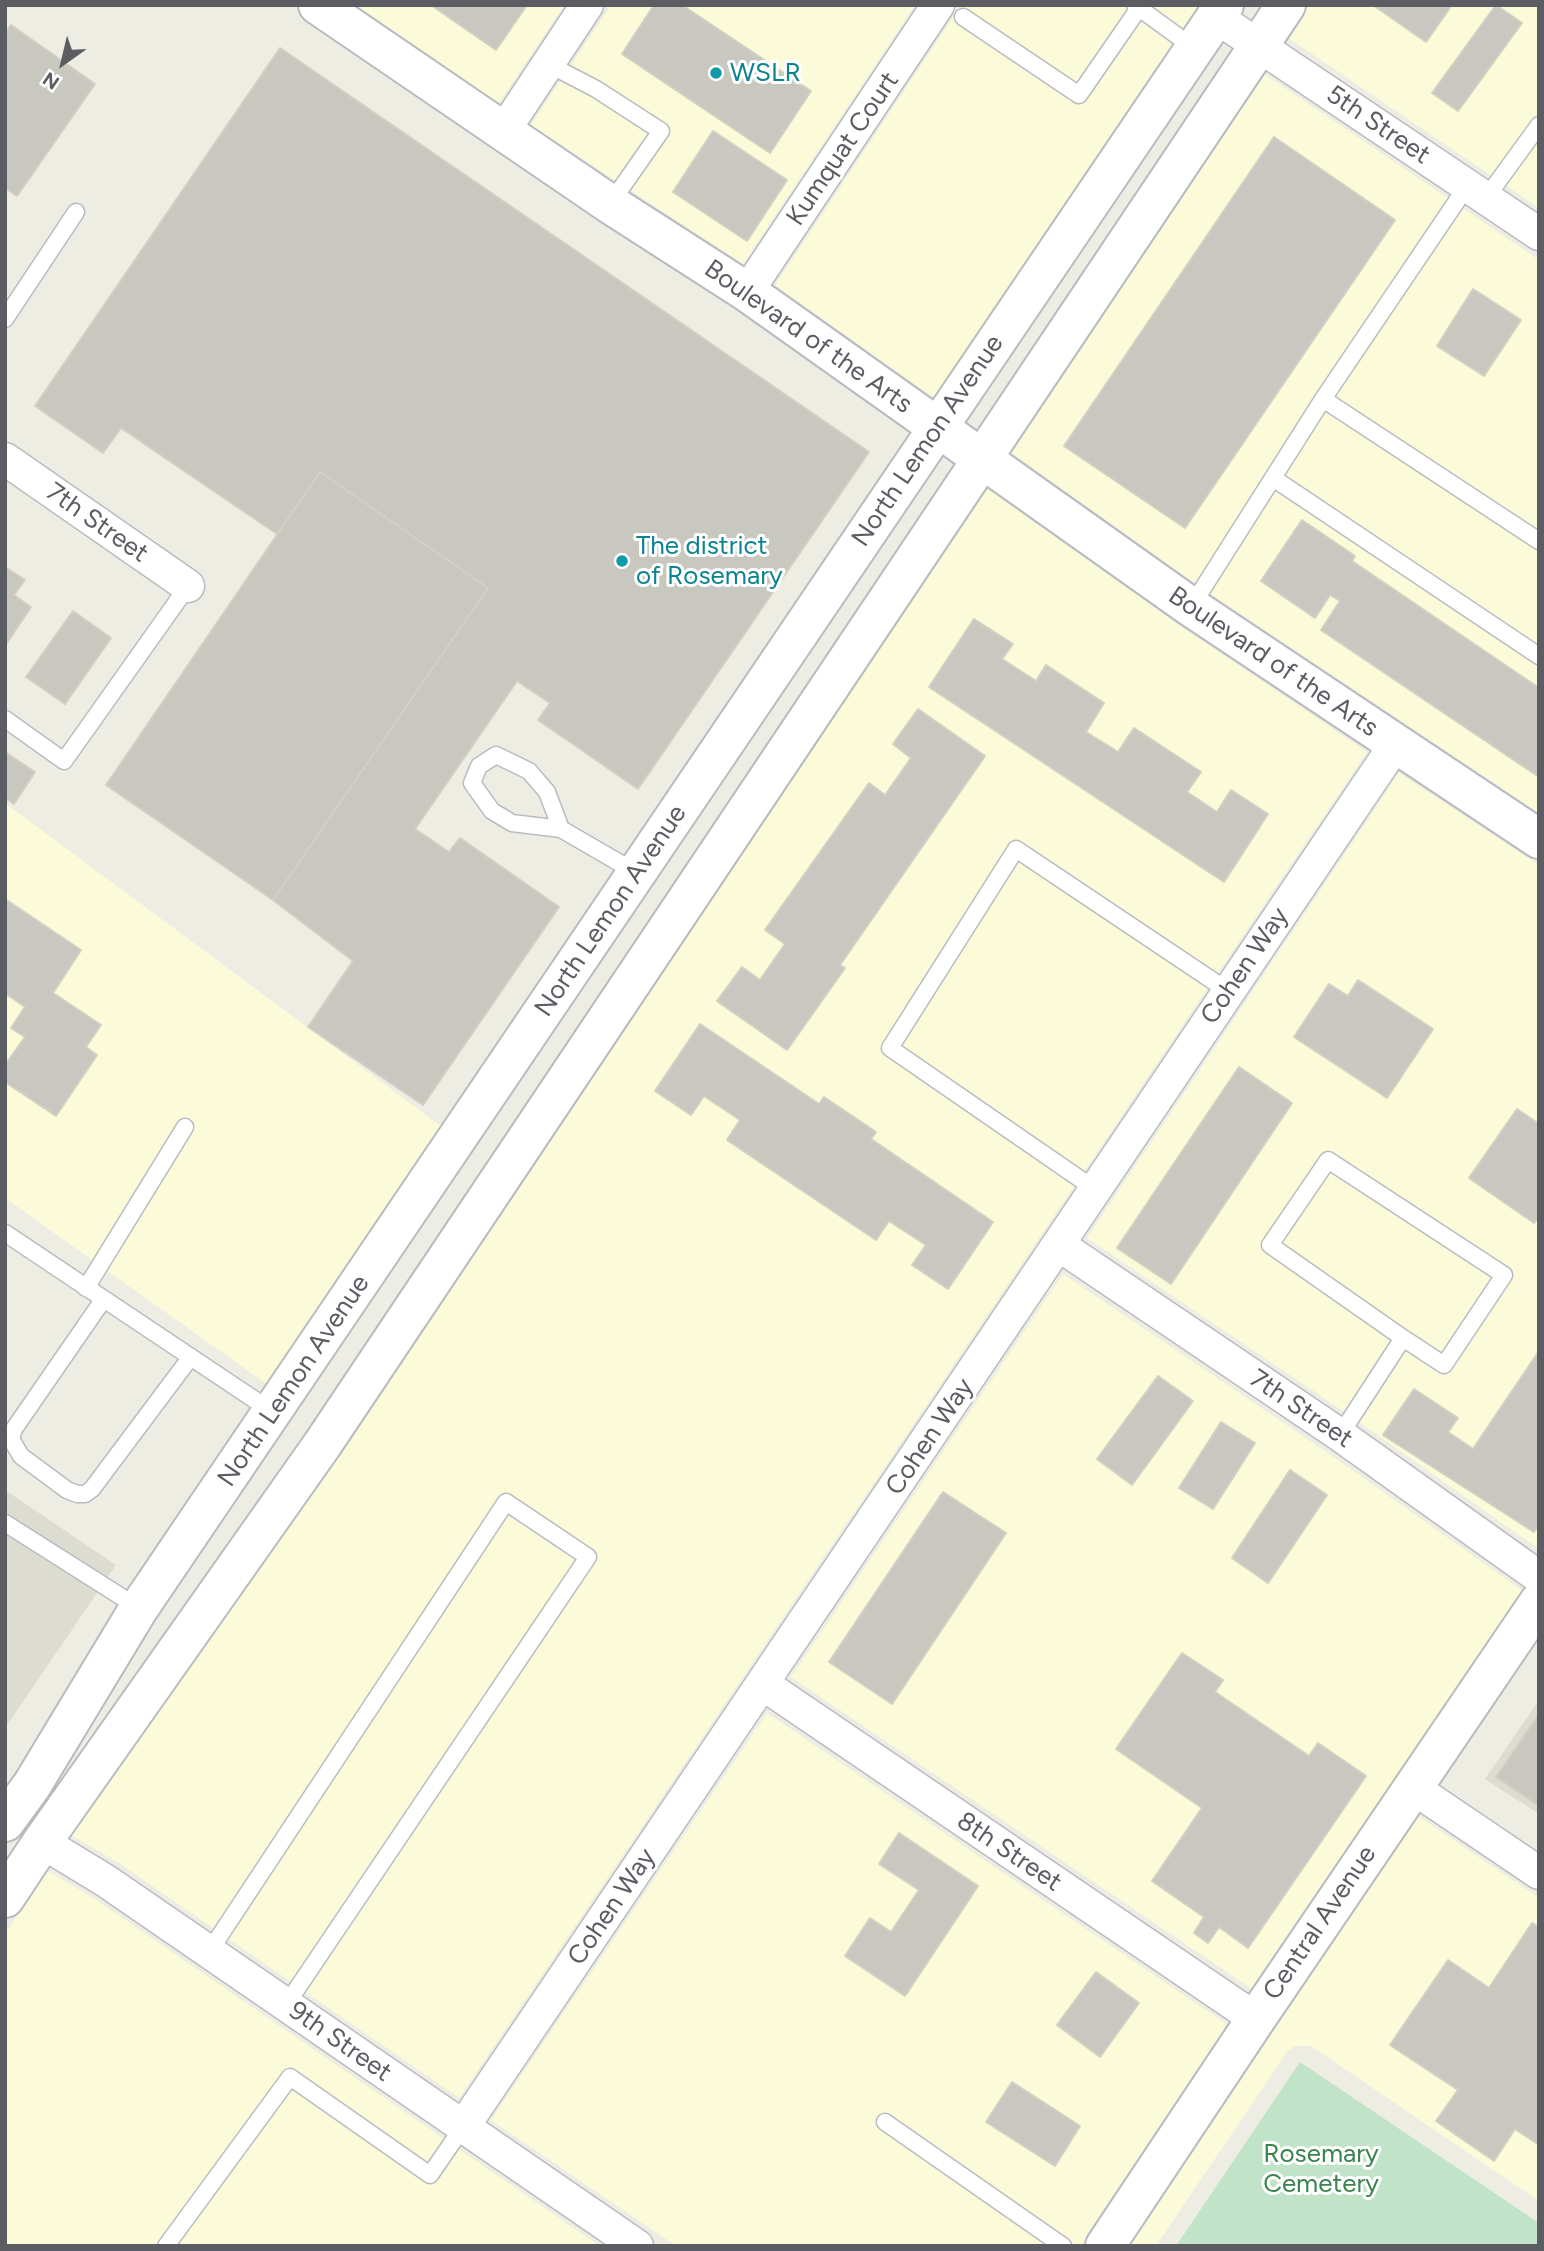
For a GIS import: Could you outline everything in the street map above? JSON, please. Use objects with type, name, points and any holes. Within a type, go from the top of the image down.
[{"type":"street","name":"Boulevard of the Arts","points":[[317,5],[610,204],[747,292],[1191,607],[1539,839]]},
{"type":"street","points":[[503,132],[587,5]]},
{"type":"street","points":[[5,1898],[322,1445],[1286,5]]},
{"type":"street","name":"Kumquat Court","points":[[747,292],[951,11]]},
{"type":"street","name":"5th Street","points":[[1220,11],[1259,44],[1539,234]]},
{"type":"street","name":"North Lemon Avenue","points":[[6,1820],[32,1785],[139,1608],[1220,11]]},
{"type":"street","name":"7th Street","points":[[6,462],[188,586]]},
{"type":"street","name":"Cohen Way","points":[[463,2127],[1395,745]]},
{"type":"street","name":"7th Street","points":[[1059,1245],[1340,1435],[1539,1577]]},
{"type":"street","name":"Central Avenue","points":[[1105,2246],[1539,1602]]},
{"type":"street","name":"8th Street","points":[[763,1684],[1256,2019]]},
{"type":"street","points":[[1412,1787],[1539,1873]]},
{"type":"street","name":"9th Street","points":[[42,1842],[106,1881],[637,2246]]},
{"type":"lane","points":[[951,11],[1079,95],[1137,6],[1194,48]]},
{"type":"lane","points":[[548,64],[596,89],[661,131],[610,204]]},
{"type":"lane","points":[[1191,607],[1323,400],[1477,192],[1539,125]]},
{"type":"lane","points":[[5,319],[76,212]]},
{"type":"lane","points":[[1323,400],[1539,541]]},
{"type":"lane","points":[[1273,478],[1539,656]]},
{"type":"lane","points":[[5,719],[64,761],[188,586]]},
{"type":"lane","points":[[561,829],[547,792],[529,771],[496,755],[478,766],[472,783],[492,811],[512,823],[561,829],[637,873]]},
{"type":"lane","points":[[1097,1190],[890,1048],[1016,849],[1228,991]]},
{"type":"lane","points":[[86,1288],[185,1127]]},
{"type":"lane","points":[[1328,1160],[1504,1275],[1444,1365],[1404,1338],[1269,1245],[1328,1160]]},
{"type":"lane","points":[[5,1233],[273,1412]]},
{"type":"lane","points":[[103,1300],[14,1429],[11,1439],[22,1456],[52,1479],[77,1494],[85,1494],[92,1489],[190,1358]]},
{"type":"lane","points":[[1340,1435],[1404,1338]]},
{"type":"lane","points":[[209,1952],[506,1502],[588,1557],[286,2005]]},
{"type":"lane","points":[[5,1523],[139,1608]]},
{"type":"lane","points":[[166,2246],[290,2077],[430,2175],[463,2127]]},
{"type":"lane","points":[[885,2122],[1063,2246]]},
{"type":"shaded area","points":[[356,5],[564,5],[499,103]]},
{"type":"shaded area","points":[[611,5],[915,5],[743,264],[531,125]]},
{"type":"shaded area","points":[[961,5],[1201,5],[934,398],[775,285]]},
{"type":"shaded area","points":[[1309,5],[1539,5],[1539,208],[1287,37]]},
{"type":"shaded area","points":[[1263,73],[1539,260],[1539,813],[1203,589],[1009,451]]},
{"type":"shaded area","points":[[985,487],[1179,625],[1367,752],[459,2098],[119,1863],[71,1835],[350,1438]]},
{"type":"shaded area","points":[[1399,773],[1539,865],[1539,1549],[1352,1417],[1087,1238]]},
{"type":"shaded area","points":[[5,803],[442,1127],[268,1385],[5,1198]]},
{"type":"shaded area","points":[[1063,1274],[1328,1453],[1523,1591],[1252,1989],[791,1677]]},
{"type":"shaded area","points":[[5,1490],[116,1565],[5,1728]]},
{"type":"shaded area","points":[[1539,1700],[1539,1814],[1485,1779]]},
{"type":"shaded area","points":[[767,1713],[1228,2025],[1081,2246],[676,2246],[491,2120]]},
{"type":"shaded area","points":[[1417,1815],[1539,1898],[1539,2201],[1311,2046],[1295,2046],[1287,2052],[1156,2246],[1128,2246]]},
{"type":"shaded area","points":[[46,1870],[95,1899],[600,2246],[5,2246],[5,1934]]},
{"type":"green space","name":"Rosemary Cemetery","points":[[1300,2062],[1539,2223],[1539,2246],[1176,2246]]},
{"type":"building","points":[[431,5],[527,5],[496,50]]},
{"type":"building","name":"WSLR","points":[[654,5],[682,5],[811,91],[770,153],[622,54]]},
{"type":"building","points":[[1373,5],[1452,5],[1426,42]]},
{"type":"building","points":[[1496,5],[1522,23],[1458,111],[1432,93]]},
{"type":"building","points":[[11,25],[95,84],[17,196],[5,188],[5,33]]},
{"type":"building","name":"The district of Rosemary","points":[[280,48],[869,452],[638,789],[538,720],[550,703],[517,681],[415,829],[449,852],[460,838],[559,907],[423,1105],[308,1027],[353,961],[273,900],[488,588],[320,472],[277,534],[121,428],[103,453],[35,406]]},
{"type":"building","points":[[713,131],[787,180],[747,241],[673,192]]},
{"type":"building","points":[[1274,137],[1395,220],[1185,528],[1064,446]]},
{"type":"building","points":[[1473,289],[1521,320],[1484,376],[1437,346]]},
{"type":"building","points":[[320,472],[488,588],[273,900],[106,785]]},
{"type":"building","points":[[1302,520],[1355,556],[1352,561],[1539,688],[1539,777],[1321,630],[1340,601],[1330,595],[1315,618],[1261,581]]},
{"type":"building","points":[[5,567],[25,580],[14,595],[31,607],[5,646]]},
{"type":"building","points":[[73,611],[111,638],[65,704],[26,677]]},
{"type":"building","points":[[974,619],[1013,644],[1002,659],[1036,681],[1046,665],[1104,703],[1086,732],[1118,752],[1134,728],[1201,772],[1187,792],[1217,812],[1231,790],[1268,814],[1224,882],[929,687]]},
{"type":"building","points":[[918,709],[985,756],[840,965],[845,968],[787,1050],[717,1001],[742,967],[760,980],[785,944],[765,930],[869,783],[885,795],[911,758],[893,744]]},
{"type":"building","points":[[5,752],[35,772],[14,804],[5,798]]},
{"type":"building","points":[[5,899],[81,950],[53,993],[101,1025],[86,1047],[97,1055],[56,1116],[5,1082],[5,1065],[25,1037],[11,1028],[25,1007],[5,993]]},
{"type":"building","points":[[1358,980],[1433,1029],[1387,1098],[1294,1037],[1329,984],[1348,996]]},
{"type":"building","points":[[700,1024],[819,1104],[824,1097],[876,1132],[871,1139],[993,1222],[948,1289],[912,1265],[926,1245],[889,1221],[876,1240],[727,1140],[740,1120],[704,1096],[691,1115],[655,1091]]},
{"type":"building","points":[[1239,1067],[1292,1103],[1171,1284],[1117,1248]]},
{"type":"building","points":[[1517,1109],[1539,1124],[1539,1217],[1534,1223],[1469,1178]]},
{"type":"building","points":[[1539,1351],[1539,1525],[1534,1532],[1383,1435],[1414,1389],[1458,1418],[1448,1432],[1473,1449]]},
{"type":"building","points":[[1158,1376],[1193,1401],[1132,1485],[1097,1459]]},
{"type":"building","points":[[1221,1422],[1255,1443],[1213,1509],[1179,1488]]},
{"type":"building","points":[[1290,1470],[1327,1495],[1268,1583],[1232,1558]]},
{"type":"building","points":[[943,1492],[1006,1533],[892,1704],[829,1662]]},
{"type":"building","points":[[1182,1653],[1223,1680],[1215,1692],[1309,1756],[1318,1743],[1366,1776],[1248,1948],[1219,1927],[1208,1943],[1194,1933],[1204,1917],[1152,1881],[1202,1808],[1116,1749]]},
{"type":"building","points":[[1539,1714],[1539,1806],[1496,1777]]},
{"type":"building","points":[[899,1833],[978,1886],[905,1996],[845,1956],[870,1918],[891,1932],[919,1890],[879,1864]]},
{"type":"building","points":[[1532,1923],[1539,1927],[1539,2145],[1515,2129],[1494,2161],[1436,2121],[1458,2090],[1390,2045],[1448,1960],[1489,1988]]},
{"type":"building","points":[[1096,1972],[1139,2003],[1100,2057],[1057,2025]]},
{"type":"building","points":[[1012,2082],[1080,2126],[1055,2166],[986,2122]]},
{"type":"place","name":"WSLR","points":[[716,73]]},
{"type":"place","name":"The district of Rosemary","points":[[622,561]]}]
